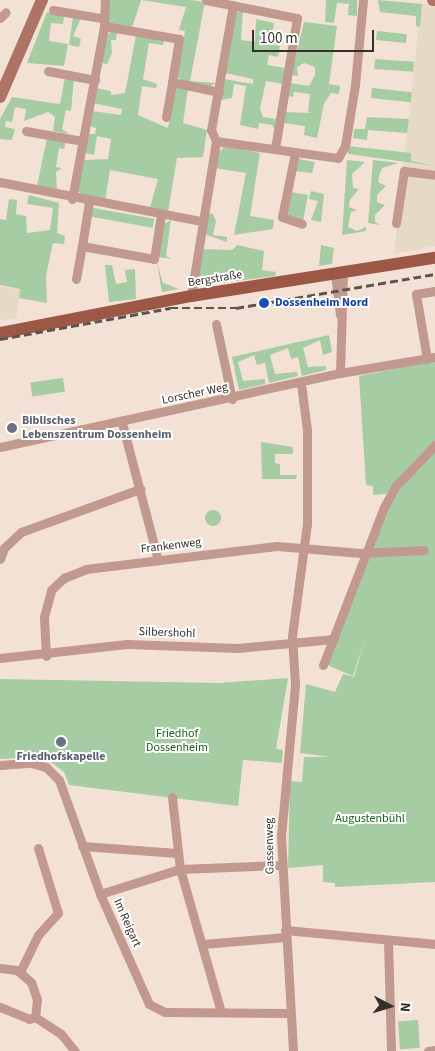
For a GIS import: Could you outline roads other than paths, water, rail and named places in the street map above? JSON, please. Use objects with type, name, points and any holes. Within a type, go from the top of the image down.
[{"type":"main road","name":"Bergstraße","points":[[0,333],[194,296],[435,258]]},
{"type":"street","points":[[0,97],[42,0]]},
{"type":"street","points":[[72,199],[95,80],[105,0]]},
{"type":"street","points":[[206,0],[298,18],[275,148]]},
{"type":"street","points":[[216,141],[338,158],[345,146],[363,0]]},
{"type":"street","points":[[194,296],[192,275],[200,221],[216,141],[211,130],[233,5]]},
{"type":"street","points":[[53,10],[179,39],[166,117]]},
{"type":"street","points":[[48,71],[95,80]]},
{"type":"street","points":[[172,82],[218,92]]},
{"type":"street","points":[[26,131],[83,141]]},
{"type":"street","points":[[295,153],[282,217],[302,224]]},
{"type":"street","points":[[396,223],[404,171],[435,174]]},
{"type":"street","points":[[0,182],[72,199],[200,221]]},
{"type":"street","points":[[76,279],[89,202]]},
{"type":"street","points":[[82,246],[154,259],[162,215]]},
{"type":"street","points":[[339,273],[334,291],[340,317]]},
{"type":"street","points":[[339,273],[340,373]]},
{"type":"street","points":[[316,277],[334,291]]},
{"type":"street","points":[[431,358],[416,294],[435,291]]},
{"type":"street","points":[[216,324],[232,398]]},
{"type":"street","name":"Lorscher Weg","points":[[0,447],[122,423],[301,384],[340,373],[431,358]]},
{"type":"street","name":"Gassenweg","points":[[292,1051],[281,865],[282,812],[296,680],[292,642],[306,549],[309,484],[301,384]]},
{"type":"street","points":[[122,423],[158,560]]},
{"type":"street","points":[[324,665],[389,497],[435,446]]},
{"type":"street","points":[[0,559],[4,548],[21,532],[140,489]]},
{"type":"street","name":"Frankenweg","points":[[46,656],[45,611],[57,583],[86,569],[277,546],[368,552],[424,550]]},
{"type":"street","name":"Silbershohl","points":[[0,658],[46,656],[127,644],[218,648],[334,639]]},
{"type":"street","name":"Im Reigart","points":[[0,765],[32,763],[53,772],[64,791],[100,894],[149,1004],[165,1012],[289,1013]]},
{"type":"street","points":[[172,797],[180,869],[204,944],[221,1012]]},
{"type":"street","points":[[82,846],[177,853]]},
{"type":"street","points":[[20,972],[38,936],[58,913],[38,848]]},
{"type":"street","points":[[100,894],[180,869],[281,865]]},
{"type":"street","points":[[204,944],[286,934],[435,944]]},
{"type":"street","points":[[388,940],[391,1051]]},
{"type":"street","points":[[0,968],[20,972],[36,993],[35,1017]]},
{"type":"street","points":[[0,1007],[29,1019],[35,1017]]},
{"type":"street","points":[[35,1017],[61,1034],[75,1051]]},
{"type":"street","points":[[428,1051],[435,1050]]},
{"type":"railway","points":[[0,339],[170,308],[236,308],[435,274]]},
{"type":"place","name":"Dossenheim Nord","points":[[264,303]]},
{"type":"place","name":"Biblisches Lebenszentrum Dossenheim","points":[[12,428]]},
{"type":"place","name":"Friedhofskapelle","points":[[61,742]]},
{"type":"park label","name":"Friedhof Dossenheim","points":[[177,741]]},
{"type":"park label","name":"Augustenbühl","points":[[370,819]]}]
